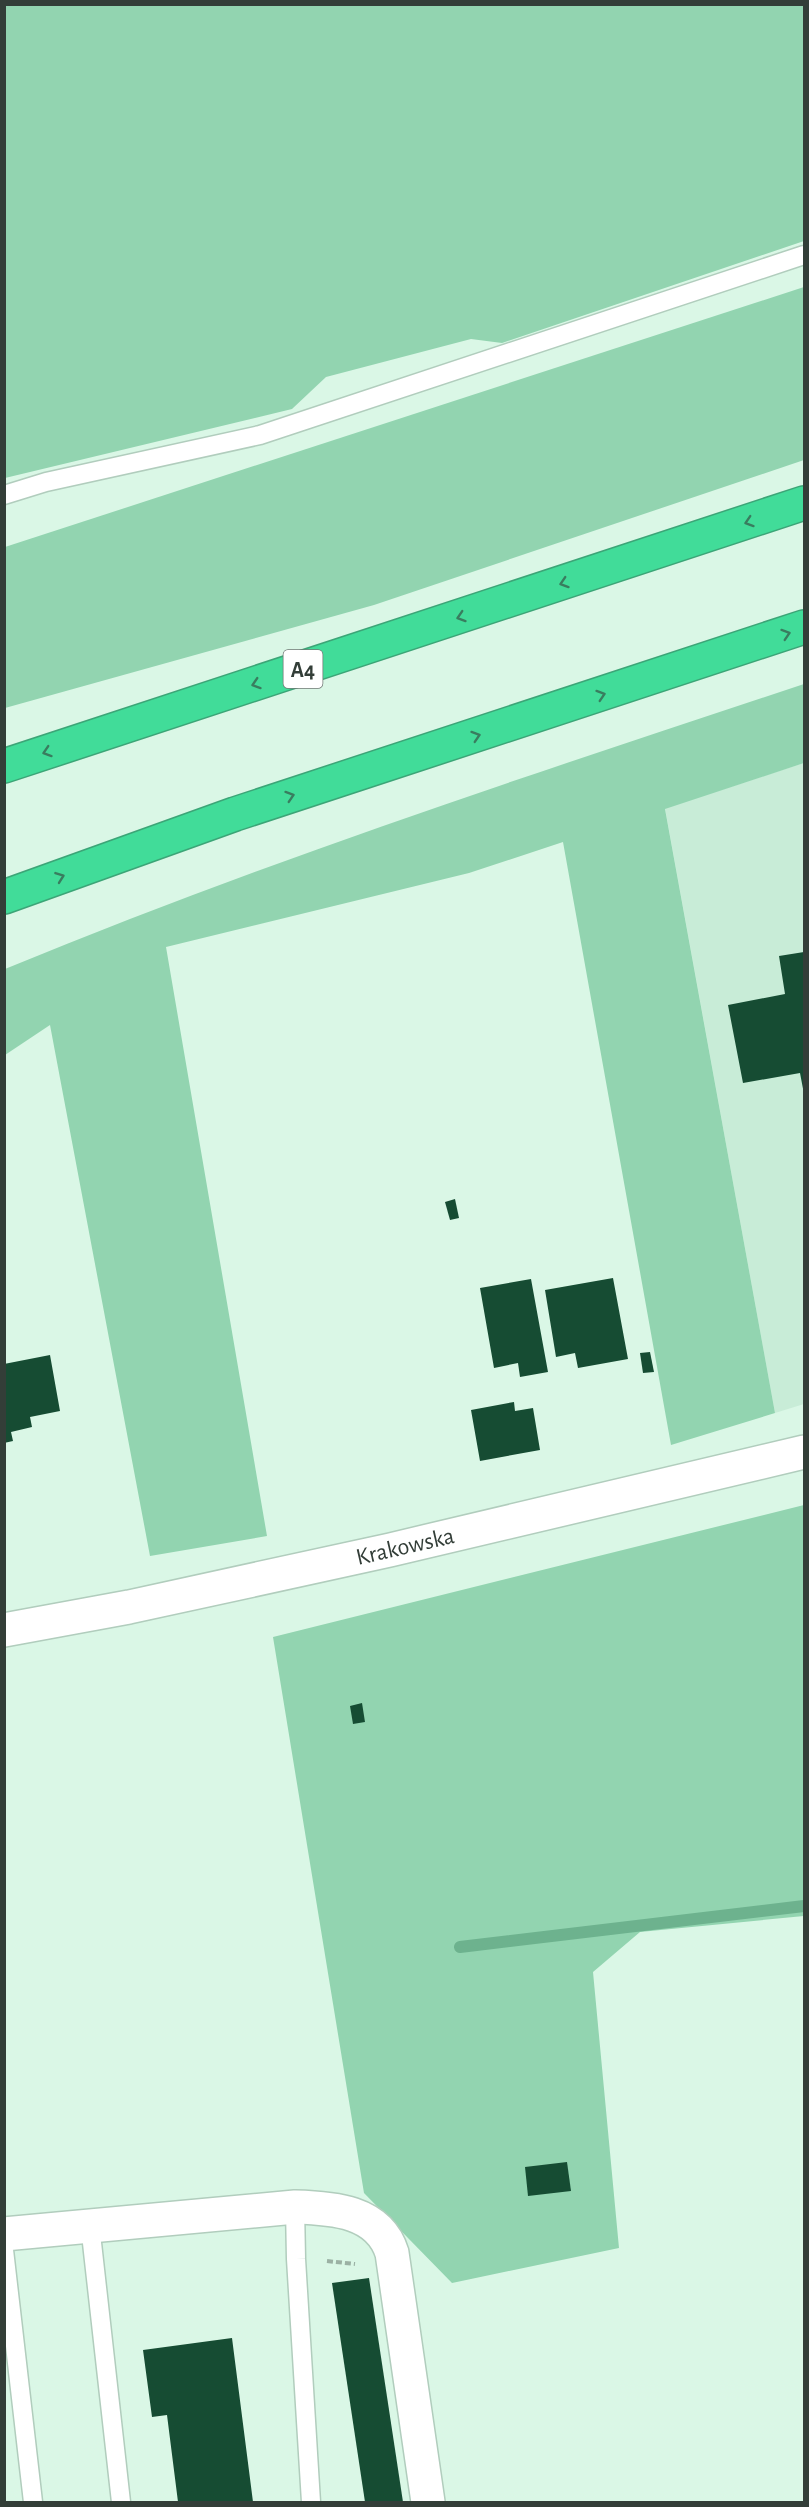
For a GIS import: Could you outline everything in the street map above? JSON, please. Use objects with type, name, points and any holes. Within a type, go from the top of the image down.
[{"type":"highway","name":"A4","points":[[4,766],[804,503]]},
{"type":"highway","points":[[4,897],[235,814],[804,627]]},
{"type":"street","name":"Krakowska","points":[[4,1630],[129,1607],[390,1550],[804,1452]]},
{"type":"street","points":[[4,2234],[295,2207],[326,2208],[365,2218],[388,2240],[392,2253],[428,2502]]},
{"type":"lane","points":[[4,495],[46,482],[260,435],[804,255]]},
{"type":"lane","points":[[295,2207],[296,2259],[311,2502]]},
{"type":"lane","points":[[90,2225],[121,2502]]},
{"type":"lane","points":[[4,2250],[33,2502]]},
{"type":"shaded area","points":[[804,763],[804,1404],[775,1413],[665,808]]},
{"type":"green space","points":[[4,5],[804,5],[804,241],[502,343],[471,339],[326,377],[292,409],[5,478]]},
{"type":"green space","points":[[804,287],[804,460],[374,605],[5,708],[5,547]]},
{"type":"green space","points":[[804,684],[804,763],[665,809],[775,1413],[671,1445],[563,842],[469,873],[166,947],[267,1536],[150,1556],[50,1025],[5,1055],[5,969],[202,891],[402,819]]},
{"type":"green space","points":[[804,1505],[804,1916],[640,1932],[593,1972],[619,2248],[452,2283],[364,2193],[273,1637]]},
{"type":"building","points":[[804,952],[804,1094],[800,1073],[743,1083],[728,1005],[785,994],[779,956]]},
{"type":"building","points":[[455,1199],[459,1218],[450,1220],[445,1202]]},
{"type":"building","points":[[613,1278],[628,1359],[578,1368],[575,1353],[556,1357],[545,1290]]},
{"type":"building","points":[[531,1279],[548,1372],[520,1377],[518,1363],[494,1368],[480,1288]]},
{"type":"building","points":[[650,1352],[654,1372],[643,1373],[640,1353]]},
{"type":"building","points":[[50,1355],[60,1411],[30,1417],[32,1427],[11,1432],[13,1441],[4,1443],[4,1364]]},
{"type":"building","points":[[514,1402],[515,1411],[533,1408],[540,1450],[480,1461],[471,1410]]},
{"type":"building","points":[[362,1703],[365,1722],[353,1724],[350,1706]]},
{"type":"building","points":[[567,2162],[571,2191],[528,2196],[525,2167]]},
{"type":"building","points":[[369,2278],[403,2502],[365,2502],[332,2283]]},
{"type":"building","points":[[232,2338],[253,2502],[178,2502],[167,2415],[152,2417],[143,2350]]},
{"type":"waterway","points":[[460,1947],[804,1906]]}]
